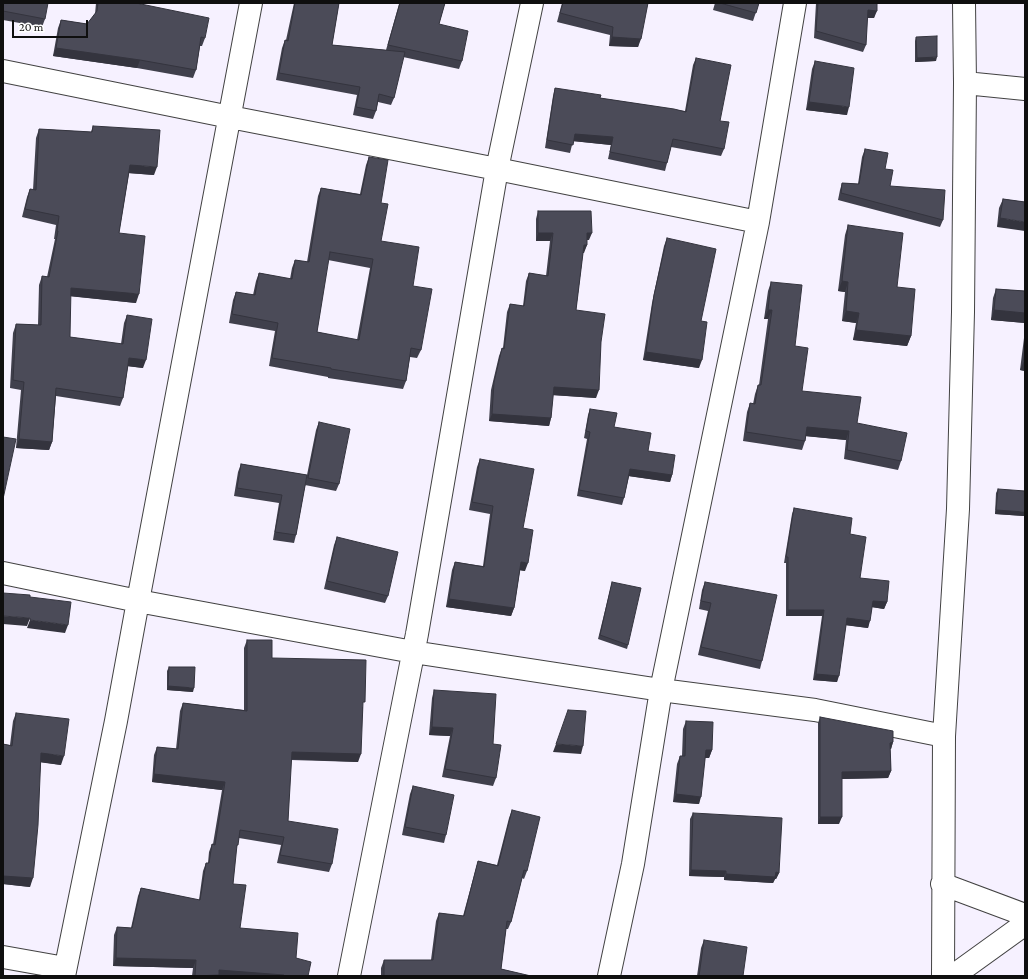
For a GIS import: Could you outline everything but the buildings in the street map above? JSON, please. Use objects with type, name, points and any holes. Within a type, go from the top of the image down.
[{"type":"street","points":[[3,957],[65,972],[114,729],[251,3]]},
{"type":"street","points":[[350,976],[413,652],[497,169],[532,3]]},
{"type":"street","points":[[609,976],[633,864],[661,690],[758,222],[795,3]]},
{"type":"street","points":[[943,976],[942,884],[944,736],[958,509],[963,312],[965,83],[964,3]]},
{"type":"street","points":[[3,71],[758,222]]},
{"type":"street","points":[[965,83],[1025,89]]},
{"type":"street","points":[[3,573],[138,601],[413,652],[661,690],[814,710],[944,736]]},
{"type":"street","points":[[942,884],[1025,915]]},
{"type":"street","points":[[953,976],[1025,924]]}]
